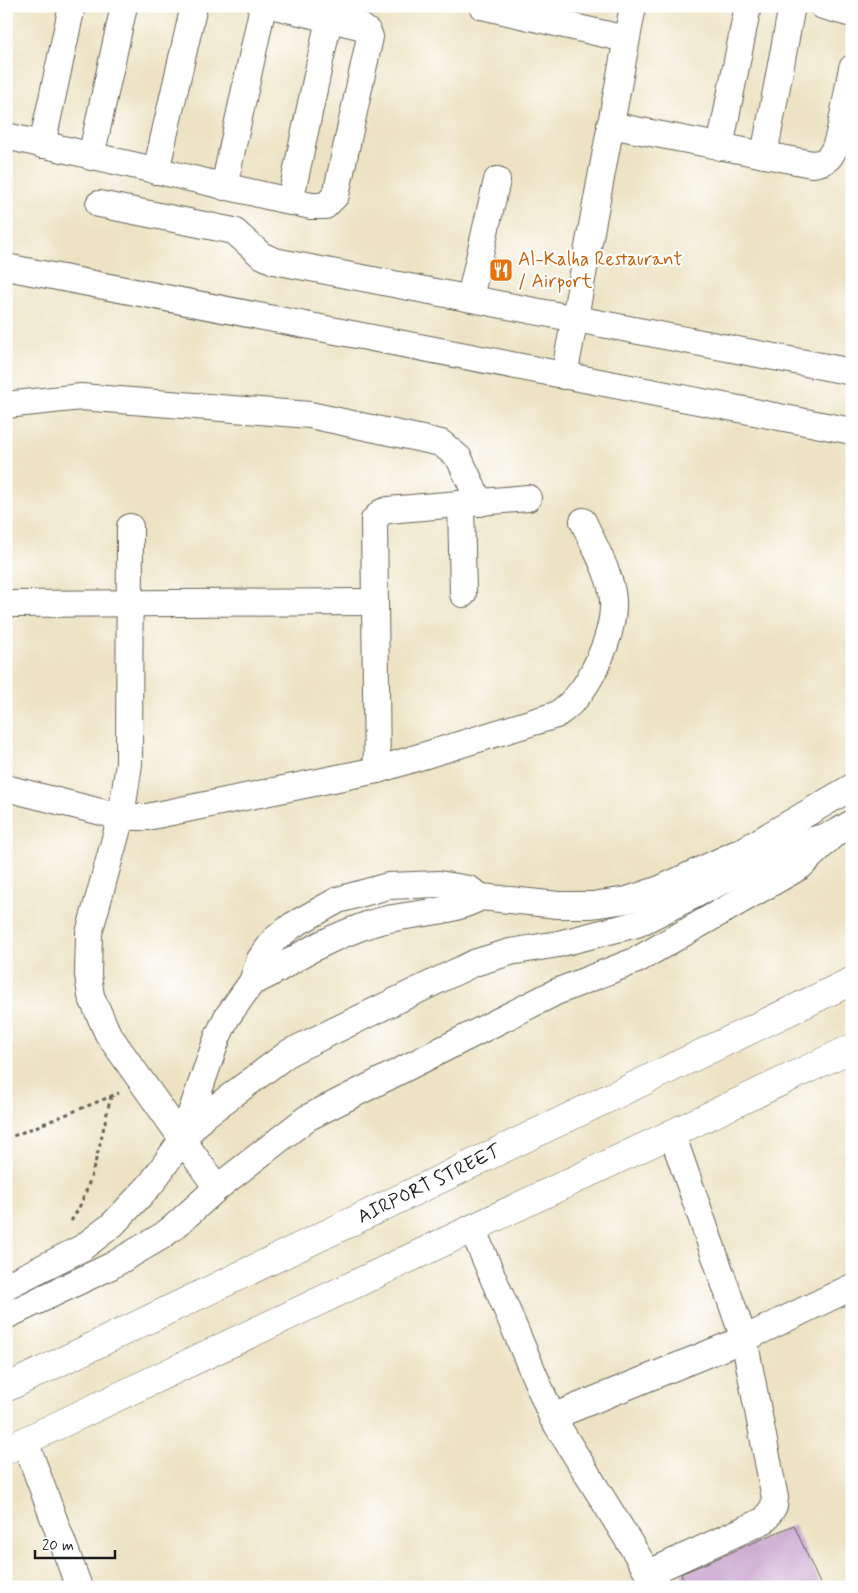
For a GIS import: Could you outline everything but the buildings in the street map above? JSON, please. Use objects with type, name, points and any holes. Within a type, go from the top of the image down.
[{"type":"main road","name":"AIRPORT STREET","points":[[6,1388],[852,981]]},
{"type":"main road","points":[[16,1446],[852,1048]]},
{"type":"street","points":[[42,145],[72,6]]},
{"type":"street","points":[[91,156],[124,6]]},
{"type":"street","points":[[156,171],[194,6]]},
{"type":"street","points":[[224,187],[263,6]]},
{"type":"street","points":[[6,136],[290,202],[311,206],[325,206],[332,201],[338,185],[370,37],[368,32],[360,26],[275,6]]},
{"type":"street","points":[[482,6],[626,39]]},
{"type":"street","points":[[564,376],[633,6]]},
{"type":"street","points":[[720,147],[748,6]]},
{"type":"street","points":[[764,155],[792,6]]},
{"type":"street","points":[[823,6],[852,14]]},
{"type":"street","points":[[290,202],[329,19]]},
{"type":"street","points":[[610,125],[812,164],[828,159],[836,146],[852,68]]},
{"type":"street","points":[[470,298],[497,180]]},
{"type":"street","points":[[98,204],[234,232],[262,255],[274,262],[852,372]]},
{"type":"street","points":[[6,267],[852,431]]},
{"type":"street","points":[[6,405],[81,397],[310,415],[441,443],[459,458],[471,504],[463,594]]},
{"type":"street","points":[[377,770],[373,526],[377,515],[388,510],[528,498]]},
{"type":"street","points":[[6,788],[121,817],[147,817],[377,770],[540,722],[556,715],[571,705],[582,692],[610,635],[614,605],[608,576],[583,521]]},
{"type":"street","points":[[130,526],[131,738],[121,817],[89,933],[88,975],[91,996],[108,1034],[216,1188]]},
{"type":"street","points":[[6,604],[375,602]]},
{"type":"street","points":[[182,1140],[218,1036],[235,1005],[252,982],[272,974],[308,951],[365,926],[394,917],[455,908],[481,897],[576,906],[610,903],[635,898],[660,889],[746,848],[852,787]]},
{"type":"street","points":[[6,1286],[82,1248],[112,1225],[151,1184],[182,1140],[204,1116],[290,1052],[474,964],[510,952],[558,944],[637,924],[788,848],[843,829]]},
{"type":"street","points":[[6,1316],[111,1266],[141,1249],[175,1226],[216,1188],[308,1118],[571,986],[637,960],[808,861],[843,829]]},
{"type":"street","points":[[558,944],[571,986]]},
{"type":"street","points":[[472,1228],[552,1417],[653,1580],[765,1520],[774,1506],[775,1498],[744,1339],[672,1134]]},
{"type":"street","points":[[552,1417],[744,1339],[852,1287]]},
{"type":"street","points":[[16,1446],[79,1587]]},
{"type":"path","points":[[6,1140],[142,1083]]},
{"type":"path","points":[[68,1224],[78,1211],[85,1195],[111,1096]]},
{"type":"place","name":"Al-Kalha Restaurant / Airport","points":[[501,270]]}]
